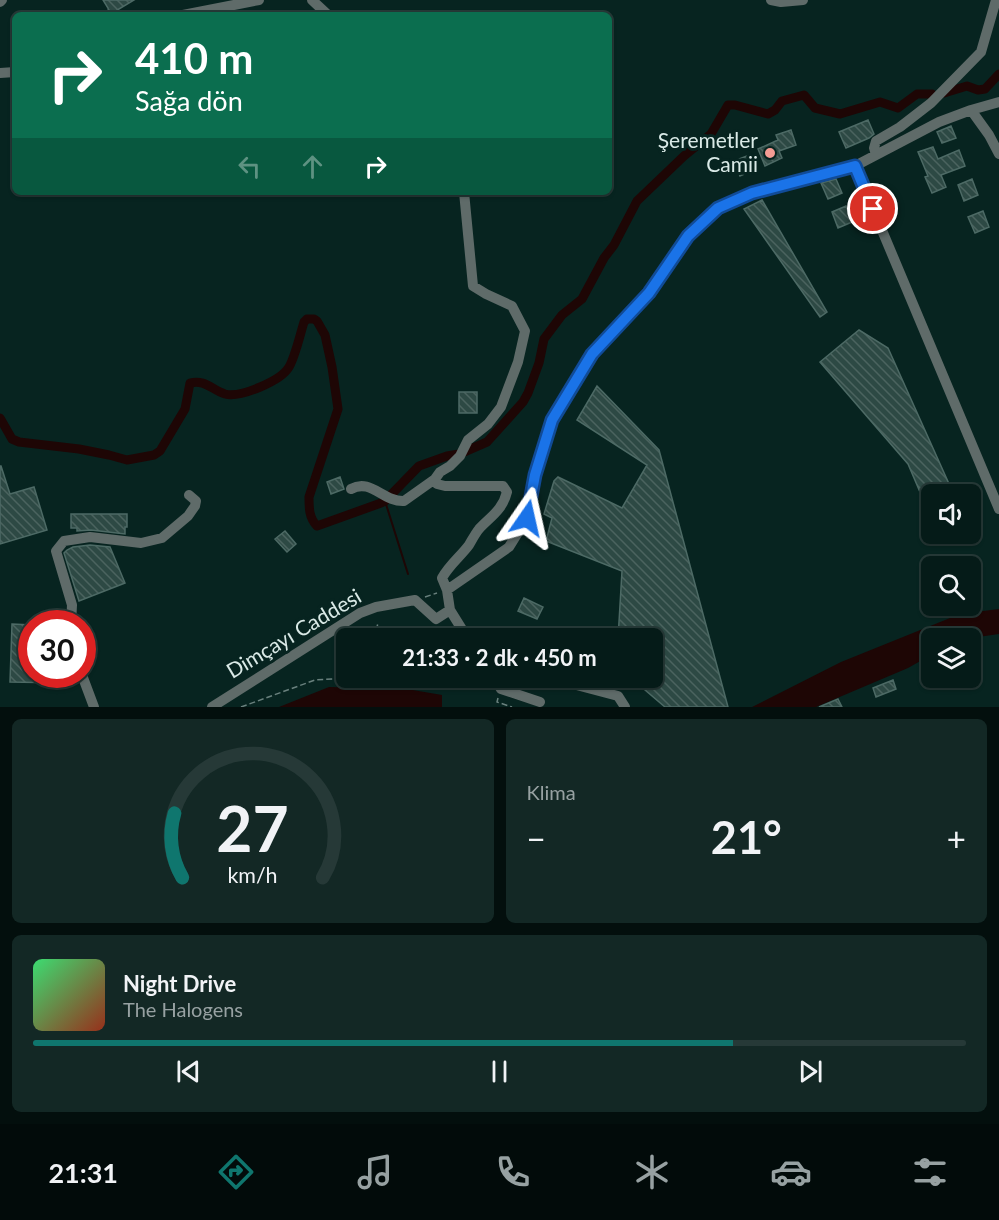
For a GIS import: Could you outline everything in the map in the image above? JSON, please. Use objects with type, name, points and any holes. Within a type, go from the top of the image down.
[{"type":"street","points":[[191,12],[214,4],[239,9],[259,0]]},
{"type":"street","points":[[312,0],[325,12]]},
{"type":"street","points":[[771,0],[781,2],[803,0]]},
{"type":"street","points":[[876,155],[874,148],[876,141],[900,127],[931,103],[981,52],[996,0]]},
{"type":"street","points":[[447,590],[509,547],[527,518],[535,475],[552,420],[592,354],[649,293],[688,236],[718,208],[752,193],[855,166],[939,122],[999,102]]},
{"type":"street","points":[[971,110],[999,154]]},
{"type":"street","points":[[855,166],[999,509]]},
{"type":"street","points":[[351,489],[358,485],[365,485],[387,497],[404,501],[450,466],[468,440],[488,424],[501,407],[518,362],[525,331],[512,306],[473,286],[464,195]]},
{"type":"street","points":[[435,479],[437,484],[445,486],[503,486],[507,492],[504,503],[477,531],[442,578],[447,590],[450,610],[461,628]]},
{"type":"street","points":[[72,610],[56,551],[64,541],[90,537],[141,543],[162,538],[188,516],[195,506],[196,501],[189,495]]},
{"type":"street","points":[[415,600],[436,619],[450,610]]},
{"type":"street","name":"Dimçayı Caddesi","points":[[212,707],[360,613],[376,607],[415,600]]},
{"type":"street","points":[[87,688],[94,707]]},
{"type":"street","points":[[588,688],[618,696],[625,707]]},
{"type":"street","points":[[501,689],[540,702]]},
{"type":"path","points":[[415,600],[447,590]]},
{"type":"path","points":[[377,628],[378,623]]},
{"type":"path","points":[[241,707],[315,680],[336,679]]},
{"type":"path","points":[[501,689],[497,702],[510,707]]},
{"type":"shaded area","points":[[999,609],[999,634],[981,637],[981,628],[925,628],[955,616],[981,616],[981,611]]},
{"type":"shaded area","points":[[921,630],[921,661],[908,668],[816,707],[752,707],[841,662]]},
{"type":"shaded area","points":[[329,687],[407,689],[442,695],[442,707],[279,707]]},
{"type":"building","points":[[103,0],[134,0],[114,12],[109,12]]},
{"type":"building","points":[[868,120],[874,134],[846,148],[839,132]]},
{"type":"building","points":[[951,126],[956,138],[942,143],[937,132]]},
{"type":"building","points":[[791,130],[796,145],[779,151],[782,158],[765,166],[758,149],[778,140],[776,135]]},
{"type":"building","points":[[933,147],[938,159],[959,150],[965,166],[941,175],[946,187],[932,193],[918,152]]},
{"type":"building","points":[[747,156],[753,170],[740,176],[734,161]]},
{"type":"building","points":[[836,179],[842,193],[828,199],[821,183]]},
{"type":"building","points":[[972,179],[978,195],[964,201],[958,185]]},
{"type":"building","points":[[762,200],[827,312],[820,317],[744,209]]},
{"type":"building","points":[[846,206],[852,222],[838,228],[832,212]]},
{"type":"building","points":[[983,211],[989,227],[975,233],[968,217]]},
{"type":"building","points":[[859,330],[888,348],[949,484],[921,484],[921,494],[908,464],[820,362]]},
{"type":"building","points":[[597,386],[659,450],[728,707],[665,707],[643,688],[663,688],[663,628],[619,628],[622,571],[546,541],[552,518],[544,514],[554,481],[558,477],[622,508],[647,465],[577,420]]},
{"type":"building","points":[[459,392],[477,392],[477,413],[459,413]]},
{"type":"building","points":[[0,466],[10,494],[34,487],[47,530],[0,544]]},
{"type":"building","points":[[340,477],[344,489],[331,494],[327,482]]},
{"type":"building","points":[[71,514],[127,514],[125,534],[91,530],[77,531],[77,528],[71,528]]},
{"type":"building","points":[[285,531],[296,544],[287,552],[275,539]]},
{"type":"building","points":[[90,545],[110,547],[125,583],[79,601],[64,553],[73,547]]},
{"type":"building","points":[[524,598],[543,607],[537,619],[518,611]]},
{"type":"building","points":[[12,624],[18,624],[18,682],[10,682]]},
{"type":"building","points":[[893,680],[896,689],[876,697],[873,688]]},
{"type":"building","points":[[838,699],[842,707],[819,707]]},
{"type":"waterway","points":[[944,93],[967,86],[978,90],[985,89],[999,74]]},
{"type":"waterway","points":[[464,452],[487,442],[523,402],[539,363],[544,339],[562,315],[582,299],[637,201],[684,156],[711,134],[728,105],[768,114],[775,110],[782,101],[804,95],[815,108],[840,114],[880,102],[898,108],[917,94],[932,94]]},
{"type":"waterway","points":[[0,418],[12,439],[19,442],[79,449],[127,460],[154,455],[160,451],[185,409],[190,383],[200,382],[232,395],[269,383],[289,367],[304,322],[307,319],[314,319],[325,335],[338,409],[309,497],[309,509],[317,526],[385,501],[419,466],[459,454]]},
{"type":"waterway","points":[[385,501],[408,574]]},
{"type":"place","name":"Şeremetler Camii","points":[[770,153]]},
{"type":"route","points":[[527,518],[535,475],[552,420],[592,354],[649,293],[688,236],[718,208],[752,193],[855,166],[873,209]]}]
